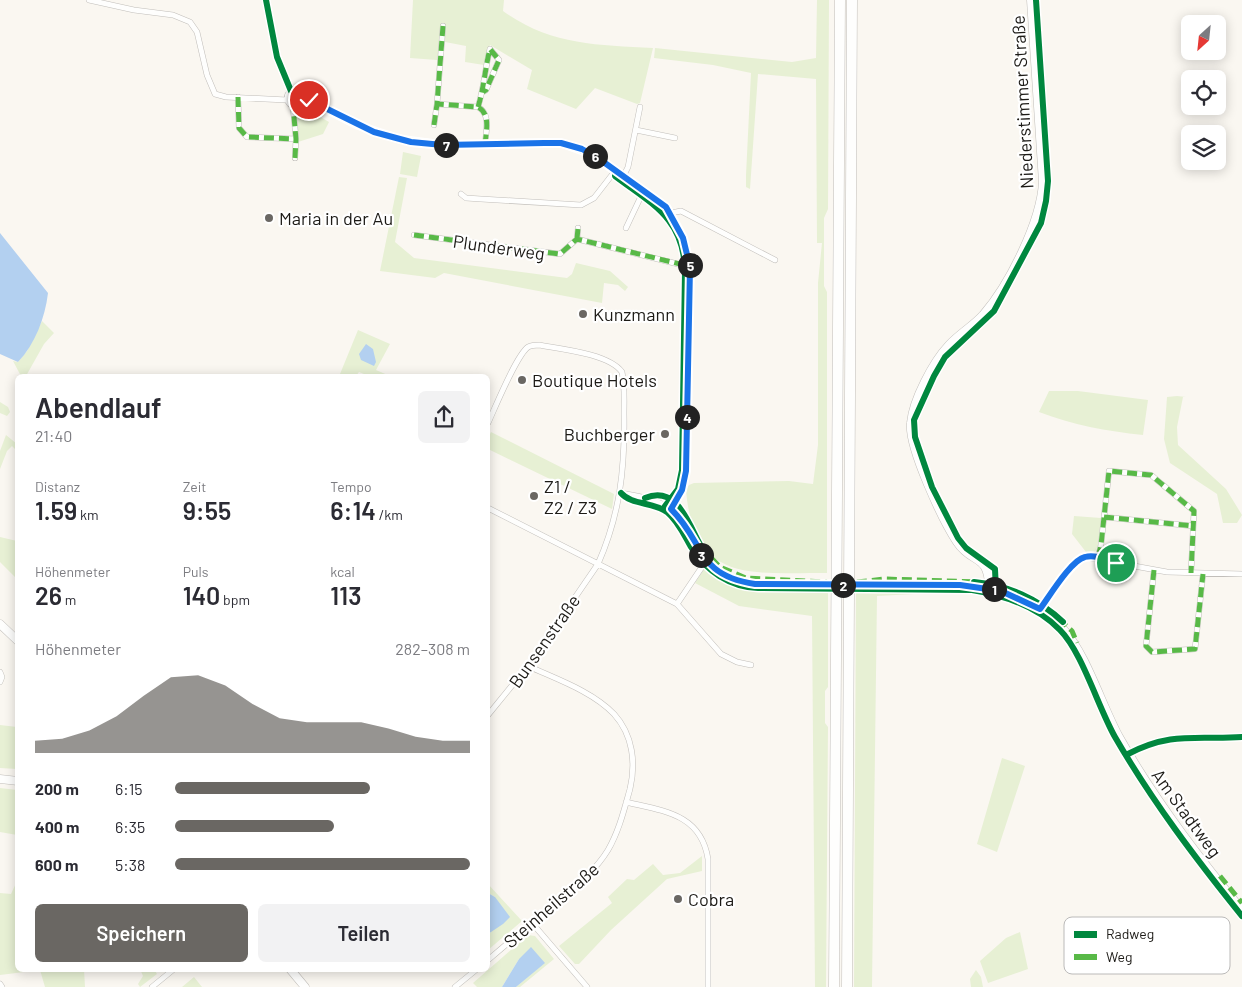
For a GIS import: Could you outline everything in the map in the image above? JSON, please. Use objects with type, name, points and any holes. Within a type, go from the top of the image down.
[{"type":"highway","points":[[834,987],[840,0]]},
{"type":"highway","points":[[847,987],[852,0]]},
{"type":"street","points":[[89,0],[184,18],[197,32],[212,90],[220,96],[287,100],[293,106],[296,139],[295,158]]},
{"type":"street","points":[[266,0],[277,57],[291,91],[287,100]]},
{"type":"street","name":"Niederstimmer Straße","points":[[989,588],[989,573],[986,566],[958,544],[936,502],[912,439],[910,424],[922,390],[937,361],[948,346],[978,320],[990,306],[1019,256],[1037,217],[1043,182],[1031,0]]},
{"type":"street","points":[[434,125],[443,26]]},
{"type":"street","points":[[478,107],[483,92],[483,79],[490,49],[499,60],[486,90],[483,92]]},
{"type":"street","points":[[291,91],[299,91],[304,98],[357,125],[390,137],[428,145],[561,143],[591,154],[643,192],[661,202],[670,213],[683,238],[690,267],[686,471],[682,490],[671,509]]},
{"type":"street","points":[[238,97],[240,128],[243,135],[296,139]]},
{"type":"street","points":[[293,106],[299,105],[304,98]]},
{"type":"street","points":[[437,104],[478,107],[486,114],[485,144]]},
{"type":"street","points":[[623,177],[628,167],[640,107]]},
{"type":"street","points":[[636,130],[675,138]]},
{"type":"street","points":[[461,194],[466,198],[581,205],[594,198],[615,171]]},
{"type":"street","points":[[626,228],[643,192]]},
{"type":"street","points":[[670,213],[681,211],[775,260]]},
{"type":"street","points":[[578,228],[577,239],[690,267]]},
{"type":"street","name":"Plunderweg","points":[[414,235],[560,254],[577,239]]},
{"type":"street","name":"Bunsenstraße","points":[[490,419],[520,358],[532,346],[539,345],[596,357],[613,364],[622,372],[624,380],[624,433],[621,493],[614,525],[598,564],[528,666],[490,713]]},
{"type":"street","points":[[1098,558],[1109,471],[1143,474],[1156,479],[1194,510],[1191,573]]},
{"type":"street","points":[[621,493],[653,500],[671,509],[682,521],[706,562],[723,574],[746,583],[960,585],[989,588]]},
{"type":"street","points":[[490,509],[677,604],[722,654],[737,662],[751,665]]},
{"type":"street","points":[[1104,517],[1193,526]]},
{"type":"street","points":[[1040,609],[1076,562],[1085,556],[1154,570],[1203,574],[1242,574],[1242,580]]},
{"type":"street","points":[[677,604],[706,562]]},
{"type":"street","points":[[1154,570],[1146,646],[1152,652],[1195,649],[1203,574]]},
{"type":"street","name":"Am Stadtweg","points":[[989,588],[1010,594],[1040,609],[1058,623],[1071,639],[1128,754],[1173,822],[1242,910]]},
{"type":"street","points":[[0,624],[15,638]]},
{"type":"street","name":"Steinheilstraße","points":[[490,958],[600,863],[615,837],[626,802],[633,760],[622,724],[600,702],[528,666]]},
{"type":"street","points":[[0,672],[2,676],[0,682]]},
{"type":"street","points":[[1128,754],[1146,745],[1172,738],[1242,737]]},
{"type":"street","points":[[0,779],[15,781]]},
{"type":"street","points":[[626,802],[680,817],[693,826],[704,841],[708,859],[708,987]]},
{"type":"street","points":[[532,923],[587,987]]},
{"type":"street","points":[[152,987],[170,972]]},
{"type":"street","points":[[292,972],[305,987]]},
{"type":"street","points":[[455,987],[473,972]]},
{"type":"green space","points":[[413,0],[504,0],[503,11],[538,31],[556,37],[593,44],[653,48],[640,103],[637,104],[595,88],[576,109],[527,89],[532,70],[490,45],[484,65],[465,62],[466,46],[440,41],[437,60],[410,58]]},
{"type":"green space","points":[[817,0],[829,0],[828,209],[824,218],[824,286],[827,292],[827,573],[752,572],[732,567],[715,558],[701,543],[691,521],[686,490],[689,485],[694,483],[789,481],[813,484],[818,445],[818,283],[822,243],[817,243],[816,79],[758,74],[750,189],[746,187],[746,175],[751,73],[713,65],[654,58],[655,48],[792,62],[816,58]]},
{"type":"green space","points":[[303,107],[329,122],[323,134],[298,142],[297,111]]},
{"type":"green space","points":[[403,152],[421,156],[417,177],[400,174]]},
{"type":"green space","points":[[399,177],[407,178],[395,242],[414,258],[567,278],[572,274],[576,263],[610,271],[628,287],[625,291],[618,285],[604,283],[602,303],[444,273],[435,278],[380,271]]},
{"type":"green space","points":[[42,321],[54,333],[44,344],[27,374],[20,374],[13,361],[18,362],[27,351]]},
{"type":"green space","points":[[358,330],[390,344],[376,370],[385,374],[364,374],[359,372],[358,374],[340,374]]},
{"type":"green space","points":[[1049,391],[1078,391],[1148,400],[1143,435],[1090,427],[1064,421],[1039,412]]},
{"type":"green space","points":[[1177,396],[1186,397],[1183,397],[1177,427],[1178,445],[1226,489],[1242,515],[1237,523],[1223,523],[1217,494],[1170,463],[1164,439],[1167,397]]},
{"type":"green space","points":[[0,402],[8,407],[10,412],[7,416],[0,413]]},
{"type":"green space","points":[[491,432],[614,494],[612,509],[490,450]]},
{"type":"green space","points":[[6,435],[15,442],[15,449],[12,446],[7,451],[0,469],[0,451]]},
{"type":"green space","points":[[1074,516],[1101,518],[1098,545],[1095,552],[1086,552],[1072,534]]},
{"type":"green space","points":[[0,537],[15,541],[15,577],[0,562]]},
{"type":"green space","points":[[704,569],[732,584],[750,589],[828,590],[828,687],[825,691],[825,723],[828,727],[826,987],[815,987],[812,616],[739,606],[695,583]]},
{"type":"green space","points":[[856,591],[971,591],[877,596],[872,987],[854,987]]},
{"type":"green space","points":[[0,725],[15,727],[15,769],[0,768]]},
{"type":"green space","points":[[1002,758],[1025,766],[997,852],[977,844]]},
{"type":"green space","points":[[0,788],[15,790],[15,835],[0,832]]},
{"type":"green space","points":[[702,856],[702,871],[667,879],[611,930],[579,964],[575,964],[559,946],[612,903],[608,897],[627,879],[634,880],[653,864],[663,875],[680,873]]},
{"type":"green space","points":[[15,885],[15,972],[24,972],[0,975],[0,893],[11,894]]},
{"type":"green space","points":[[490,886],[522,921],[490,948],[490,933],[495,897],[490,894]]},
{"type":"green space","points":[[1020,932],[1028,969],[988,983],[980,961],[1006,938]]},
{"type":"green space","points":[[528,935],[535,936],[554,959],[520,987],[516,987],[544,963],[519,959],[502,987],[477,987],[473,983],[486,972],[490,972],[490,968]]},
{"type":"green space","points":[[976,970],[981,977],[983,987],[971,987],[970,979]]},
{"type":"green space","points":[[41,972],[84,972],[85,987],[45,987]]},
{"type":"green space","points":[[141,972],[156,972],[157,974],[140,987],[138,984],[143,976]]},
{"type":"green space","points":[[194,977],[202,987],[182,987]]},
{"type":"water","points":[[0,233],[48,293],[38,330],[18,362],[0,354]]},
{"type":"water","points":[[366,344],[373,349],[376,362],[374,366],[361,360],[359,354]]},
{"type":"water","points":[[490,894],[495,897],[510,917],[490,933]]},
{"type":"water","points":[[531,947],[545,963],[516,987],[502,987],[519,959]]},
{"type":"marked path","points":[[443,26],[437,104],[478,107],[482,110],[487,123],[485,145]]},
{"type":"marked path","points":[[478,107],[490,49],[499,60],[486,90],[483,92]]},
{"type":"marked path","points":[[238,97],[239,128],[247,137],[296,139],[293,106]]},
{"type":"marked path","points":[[434,125],[437,104]]},
{"type":"marked path","points":[[295,158],[296,139]]},
{"type":"marked path","points":[[577,239],[578,228]]},
{"type":"marked path","points":[[414,235],[560,254],[577,239],[688,266]]},
{"type":"marked path","points":[[1098,557],[1109,471],[1151,475],[1194,511],[1191,573]]},
{"type":"marked path","points":[[1104,517],[1193,526]]},
{"type":"marked path","points":[[701,547],[720,567],[746,578],[827,582]]},
{"type":"marked path","points":[[1154,570],[1146,646],[1152,652],[1195,649],[1203,574]]},
{"type":"marked path","points":[[857,582],[885,579],[979,582]]},
{"type":"marked path","points":[[1059,619],[1072,631],[1077,643]]},
{"type":"marked path","points":[[1220,876],[1242,903]]},
{"type":"cycle path","points":[[266,0],[277,57],[291,91]]},
{"type":"cycle path","points":[[996,591],[995,569],[966,548],[958,538],[932,487],[915,437],[914,420],[945,357],[994,311],[1041,223],[1048,181],[1036,0]]},
{"type":"cycle path","points":[[304,98],[357,125],[399,139],[443,145],[561,143],[591,154],[615,171],[615,176],[664,214],[679,238],[685,271],[682,470],[678,489],[665,506]]},
{"type":"cycle path","points":[[621,493],[630,500],[667,512],[678,524],[697,556],[711,570],[738,585],[758,588],[972,590],[996,595],[1019,603],[1041,614],[1060,630],[1068,640],[1083,666],[1115,737],[1144,784],[1175,829],[1242,916]]},
{"type":"cycle path","points":[[645,498],[657,495],[667,497],[675,503],[682,511],[704,551]]},
{"type":"cycle path","points":[[974,582],[998,586],[1022,594],[1044,606],[1063,622]]},
{"type":"cycle path","points":[[1128,754],[1158,742],[1172,739],[1242,737]]},
{"type":"place","name":"Maria in der Au","points":[[269,218]]},
{"type":"place","name":"Kunzmann","points":[[583,314]]},
{"type":"place","name":"Boutique Hotels","points":[[522,380]]},
{"type":"place","name":"Buchberger","points":[[665,434]]},
{"type":"place","name":"Z1 / Z2 / Z3","points":[[534,496]]},
{"type":"place","name":"Cobra","points":[[678,899]]},
{"type":"route","points":[[309,100],[374,132],[411,142],[428,145],[561,143],[582,149],[598,158],[643,192],[656,198],[666,207],[675,220],[683,238],[690,267],[686,471],[685,483],[671,509],[682,521],[706,562],[717,571],[738,581],[755,584],[974,586],[1010,594],[1040,609],[1072,566],[1085,556],[1093,556],[1116,563]]}]
